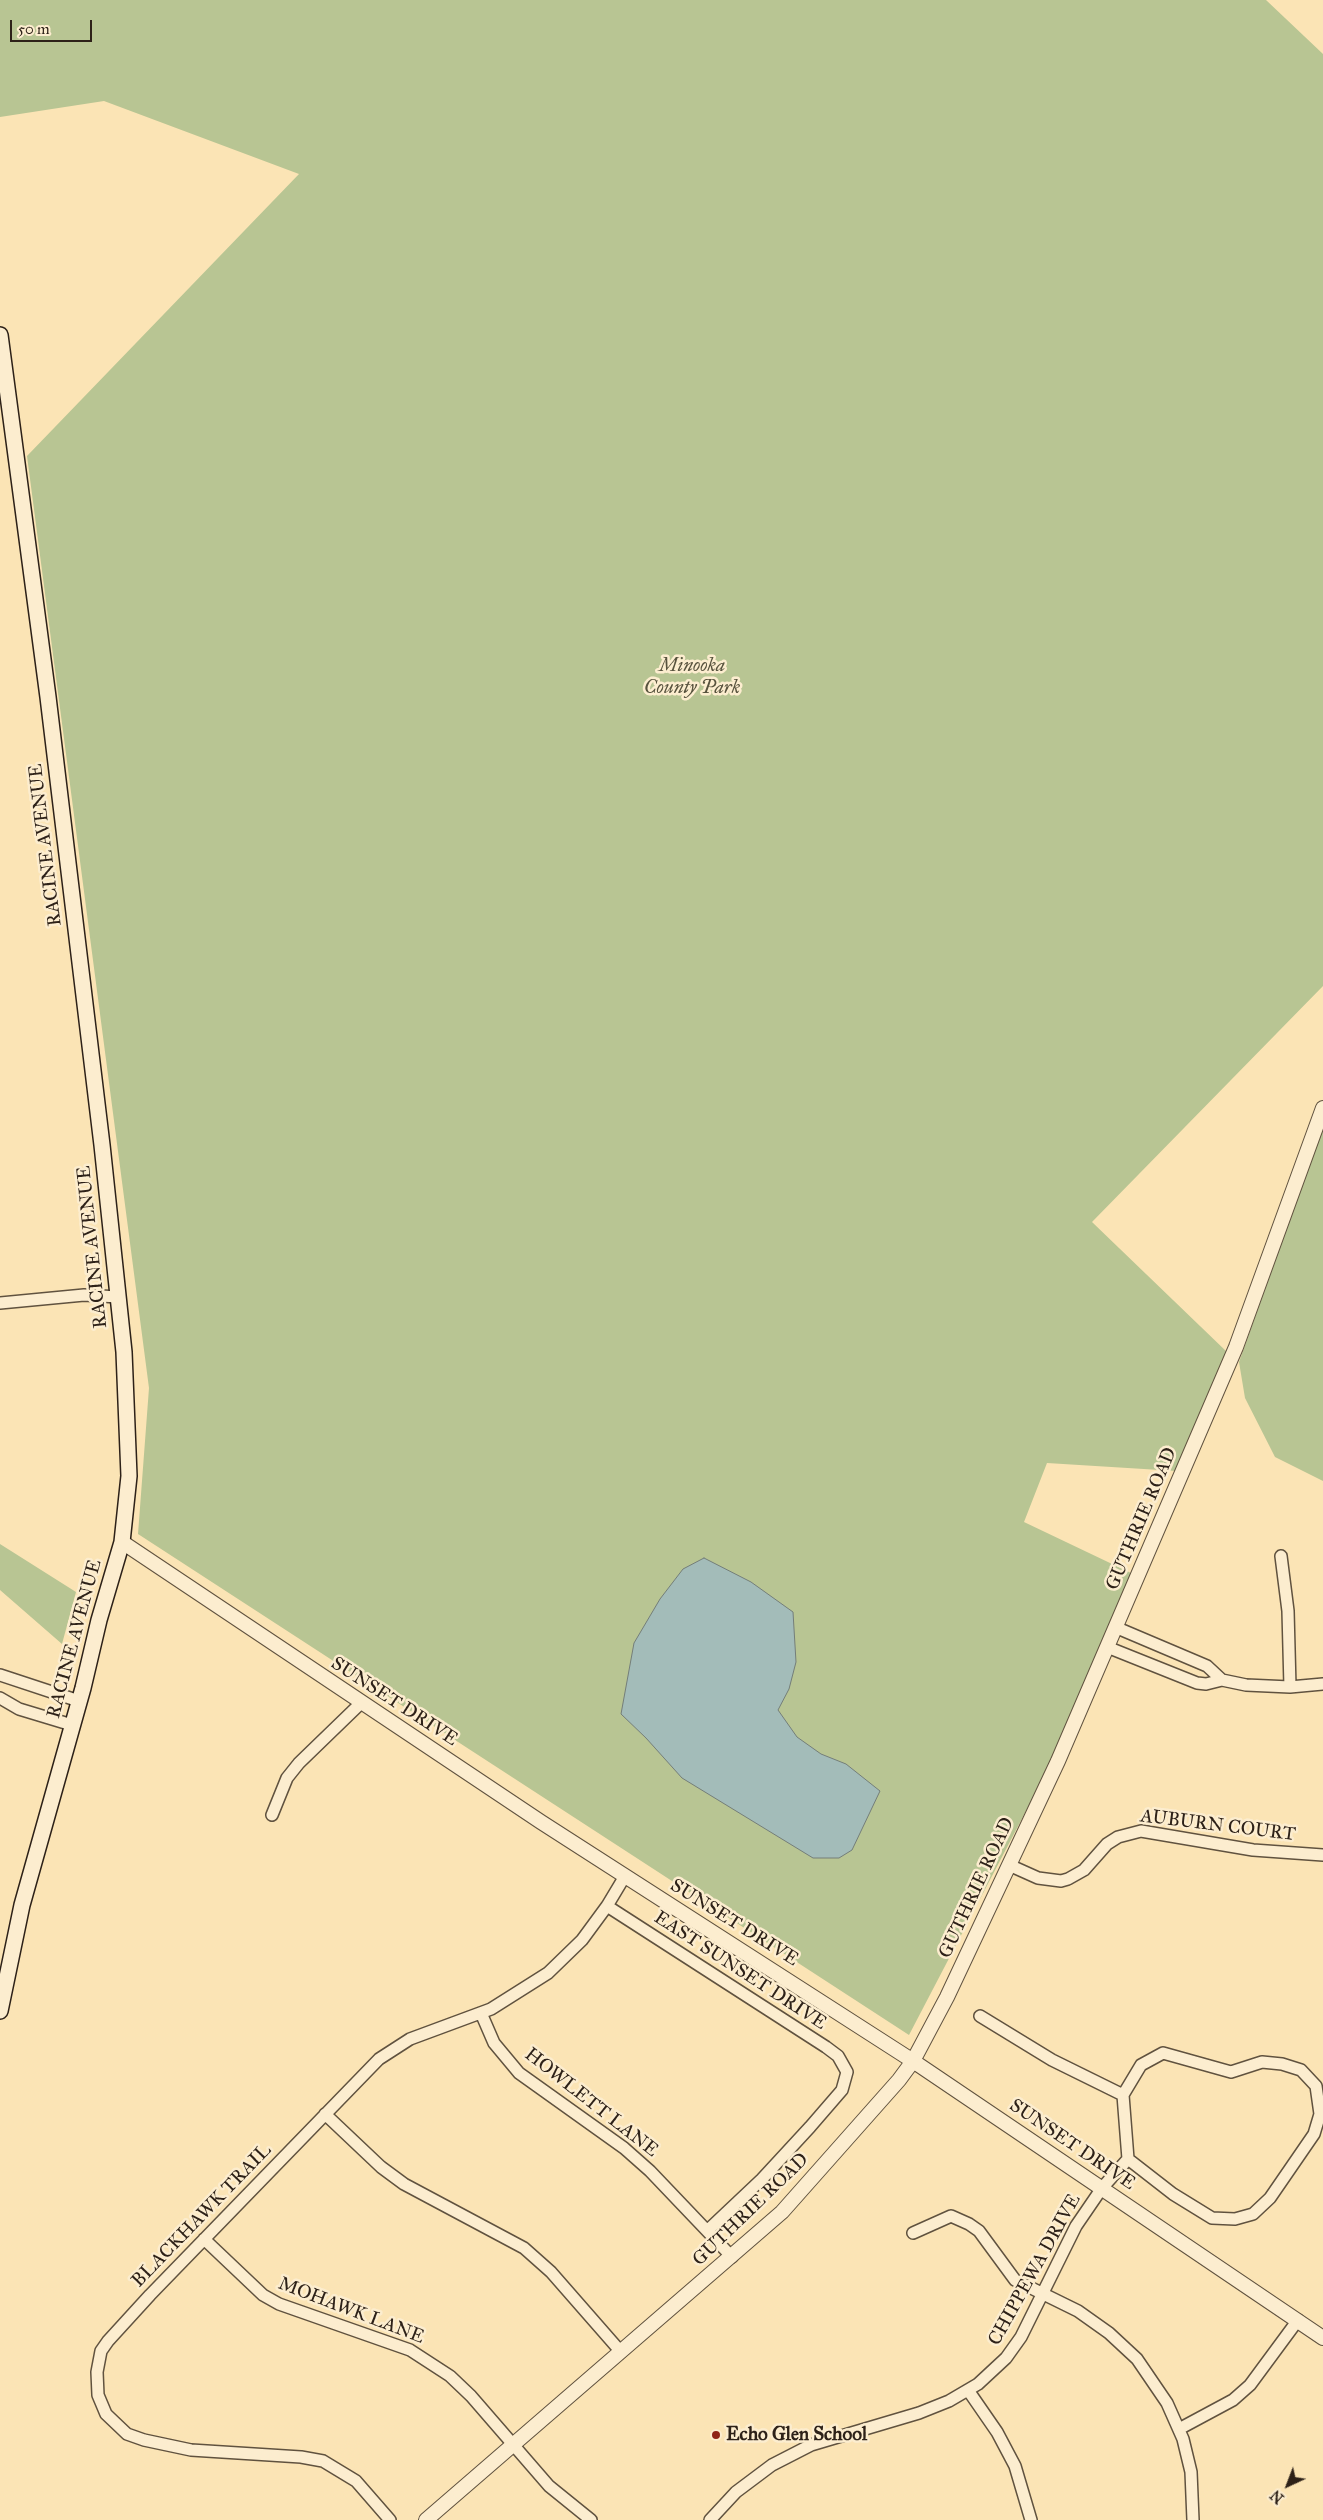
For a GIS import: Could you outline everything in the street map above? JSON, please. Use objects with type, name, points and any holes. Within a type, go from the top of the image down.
[{"type":"main road","name":"RACINE AVENUE","points":[[0,336],[95,1082],[127,1396],[129,1467],[122,1542],[22,1905],[0,2011]]},
{"type":"street","name":"GUTHRIE ROAD","points":[[426,2520],[782,2212],[824,2167],[913,2061],[947,1997],[1058,1761],[1116,1627],[1243,1330],[1323,1108]]},
{"type":"street","points":[[0,1303],[84,1295],[118,1297]]},
{"type":"street","name":"SUNSET DRIVE","points":[[122,1542],[361,1703],[913,2061],[1323,2338]]},
{"type":"street","points":[[1281,1556],[1288,1611],[1290,1687]]},
{"type":"street","points":[[1116,1627],[1207,1666],[1222,1680]]},
{"type":"street","points":[[1106,1648],[1197,1683],[1206,1684],[1222,1680],[1246,1685],[1290,1687],[1323,1684]]},
{"type":"street","points":[[1160,1668],[1169,1650]]},
{"type":"street","points":[[0,1675],[79,1701]]},
{"type":"street","points":[[0,1698],[19,1709],[72,1725]]},
{"type":"street","points":[[272,1815],[287,1778],[299,1763],[361,1703]]},
{"type":"street","name":"AUBURN COURT","points":[[1009,1865],[1038,1878],[1061,1881],[1084,1870],[1107,1844],[1118,1837],[1141,1831],[1253,1850],[1323,1854]]},
{"type":"street","name":"BLACKHAWK TRAIL","points":[[390,2520],[356,2481],[323,2460],[182,2448],[127,2434],[106,2414],[98,2396],[97,2372],[101,2351],[138,2308],[380,2059],[426,2032],[481,2013],[523,1990],[567,1957],[607,1906],[625,1876]]},
{"type":"street","name":"EAST SUNSET DRIVE","points":[[607,1906],[826,2047],[838,2056],[846,2072],[842,2090],[810,2127],[762,2179],[708,2230]]},
{"type":"street","name":"HOWLETT LANE","points":[[481,2013],[494,2043],[519,2073],[624,2148],[708,2230],[732,2257]]},
{"type":"street","points":[[980,2016],[1052,2060],[1123,2095]]},
{"type":"street","points":[[1163,2053],[1231,2072],[1262,2062],[1282,2064],[1301,2070],[1316,2086],[1320,2114],[1314,2134],[1270,2198],[1253,2214],[1235,2219],[1212,2218],[1173,2194],[1128,2159],[1123,2095],[1141,2065],[1163,2053]]},
{"type":"street","points":[[325,2114],[380,2167],[404,2184],[524,2248],[551,2272],[622,2352]]},
{"type":"street","name":"CHIPPEWA DRIVE","points":[[710,2520],[736,2492],[760,2473],[798,2451],[876,2424],[919,2413],[949,2401],[968,2390],[1006,2358],[1021,2337],[1076,2226],[1102,2188],[1128,2159]]},
{"type":"street","points":[[913,2233],[951,2216],[963,2221],[979,2231],[1014,2280],[1078,2312],[1109,2333],[1137,2359],[1167,2403],[1179,2429],[1191,2472],[1193,2520]]},
{"type":"street","name":"MOHAWK LANE","points":[[204,2239],[245,2280],[263,2295],[279,2304],[410,2350],[450,2376],[471,2396],[549,2486],[591,2520]]},
{"type":"street","points":[[1179,2429],[1233,2400],[1250,2385],[1298,2320]]},
{"type":"street","points":[[968,2390],[997,2432],[1015,2466],[1032,2520]]},
{"type":"green space","name":"Minooka County Park","points":[[0,0],[1266,0],[1323,54],[1323,986],[1092,1222],[1227,1352],[1176,1471],[1047,1463],[1024,1522],[1131,1573],[1051,1763],[909,2035],[138,1534],[149,1388],[27,456],[299,174],[104,101],[0,117]]},
{"type":"green space","points":[[1323,1127],[1323,1481],[1275,1457],[1245,1398],[1239,1362]]},
{"type":"green space","points":[[0,1544],[76,1592],[62,1644],[0,1590]]},
{"type":"water","points":[[704,1558],[751,1582],[793,1612],[796,1662],[789,1689],[778,1710],[797,1737],[821,1754],[846,1764],[880,1791],[852,1850],[839,1858],[813,1858],[682,1778],[646,1738],[621,1714],[634,1643],[660,1599],[683,1569]]},
{"type":"place","name":"Echo Glen School","points":[[716,2435]]}]
